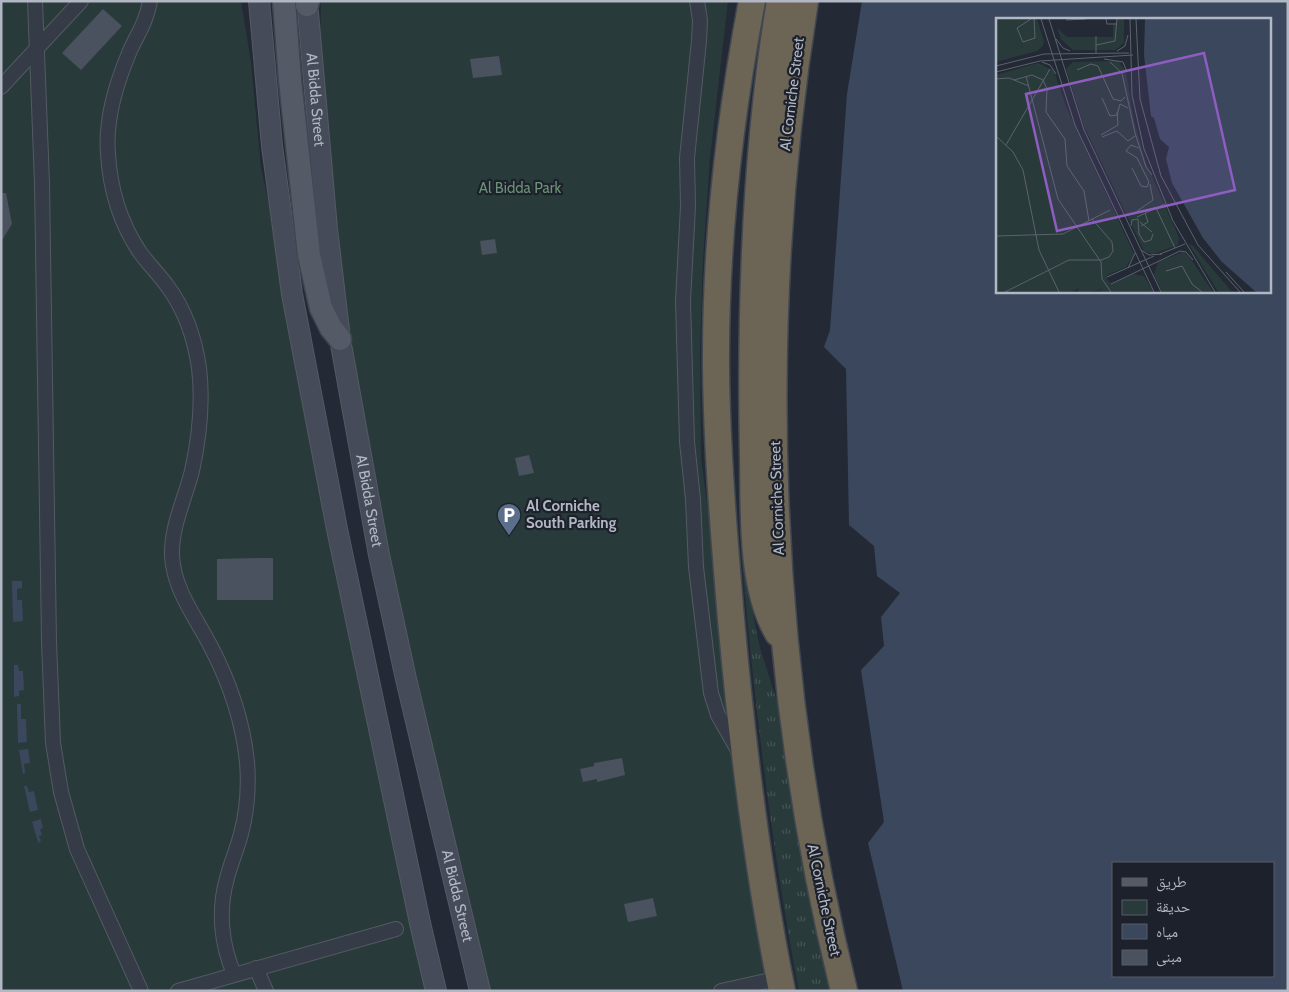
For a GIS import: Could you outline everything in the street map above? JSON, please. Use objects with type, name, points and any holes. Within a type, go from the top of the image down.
[{"type":"highway","points":[[736,1],[736,24],[743,50]]},
{"type":"highway","points":[[752,1],[733,112],[726,174],[717,306],[716,370],[727,566],[736,678],[763,881],[781,984]]},
{"type":"highway","points":[[780,1],[762,152],[753,287],[751,372],[754,502],[759,578],[768,614],[786,647]]},
{"type":"highway","name":"Al Corniche Street","points":[[804,1],[785,146],[776,274],[774,365],[779,550],[793,713],[810,836],[829,931],[844,991]]},
{"type":"main road","points":[[259,1],[272,146],[292,294],[339,538],[436,991]]},
{"type":"main road","points":[[284,1],[290,80],[309,255],[321,308],[331,328],[340,339]]},
{"type":"main road","name":"Al Bidda Street","points":[[307,3],[327,229],[340,339],[406,679],[480,991]]},
{"type":"street","points":[[35,1],[42,183],[49,642],[53,743],[61,792],[77,849],[142,991]]},
{"type":"street","points":[[1,87],[81,1]]},
{"type":"street","points":[[150,1],[146,21],[130,50],[115,92],[108,130],[108,154],[113,189],[124,222],[139,251],[169,288],[178,303],[191,335],[199,370],[200,387],[196,449],[192,470],[175,524],[172,558],[178,587],[209,642],[226,678],[236,710],[246,759],[248,791],[244,820],[238,846],[226,880],[222,903],[224,941],[234,974]]},
{"type":"street","points":[[697,1],[700,20],[687,158],[687,224],[683,301],[687,442],[693,499],[696,567],[711,693],[718,715],[746,764]]},
{"type":"street","points":[[178,991],[396,929]]},
{"type":"street","points":[[256,968],[266,991]]},
{"type":"street","points":[[721,991],[781,984]]},
{"type":"green space","points":[[1,1],[241,1],[251,62],[261,168],[324,519],[425,991],[1,991]]},
{"type":"green space","name":"Al Bidda Park","points":[[321,1],[728,1],[710,158],[703,259],[700,351],[701,457],[711,534],[722,661],[743,839],[769,991],[491,991],[414,669],[391,563],[361,401],[347,312],[336,214],[320,48]]},
{"type":"green space","points":[[741,551],[747,556],[755,625],[760,648],[779,708],[797,828],[817,932],[831,991],[799,991],[764,772]]},
{"type":"water","points":[[862,1],[1288,1],[1288,991],[903,991],[868,843],[884,822],[861,670],[884,646],[881,617],[900,593],[877,576],[874,546],[849,525],[846,369],[824,347],[830,330],[847,94]]},
{"type":"water","points":[[12,581],[22,581],[22,588],[17,589],[17,600],[22,600],[23,621],[13,622]]},
{"type":"water","points":[[14,665],[18,665],[19,671],[23,671],[24,690],[19,691],[19,696],[14,697]]},
{"type":"water","points":[[17,704],[21,704],[21,719],[26,719],[27,742],[18,743]]},
{"type":"water","points":[[28,749],[30,763],[24,764],[25,773],[23,774],[19,750]]},
{"type":"water","points":[[24,786],[27,786],[29,792],[34,791],[38,810],[30,812]]},
{"type":"water","points":[[41,819],[43,828],[40,829],[42,835],[39,836],[41,841],[39,845],[32,822]]},
{"type":"building","points":[[103,9],[122,26],[81,70],[62,53]]},
{"type":"building","points":[[499,56],[502,75],[473,78],[470,59]]},
{"type":"building","points":[[1,193],[6,193],[12,224],[1,242]]},
{"type":"building","points":[[495,239],[497,253],[482,255],[480,241]]},
{"type":"building","points":[[529,455],[534,473],[519,476],[515,458]]},
{"type":"building","points":[[273,558],[273,600],[217,600],[217,559]]},
{"type":"building","points":[[622,758],[625,775],[597,782],[597,779],[583,782],[580,769],[594,766],[594,763]]},
{"type":"building","points":[[653,898],[657,916],[628,922],[624,904]]},
{"type":"place","name":"Al Corniche South Parking","points":[[509,536]]}]
